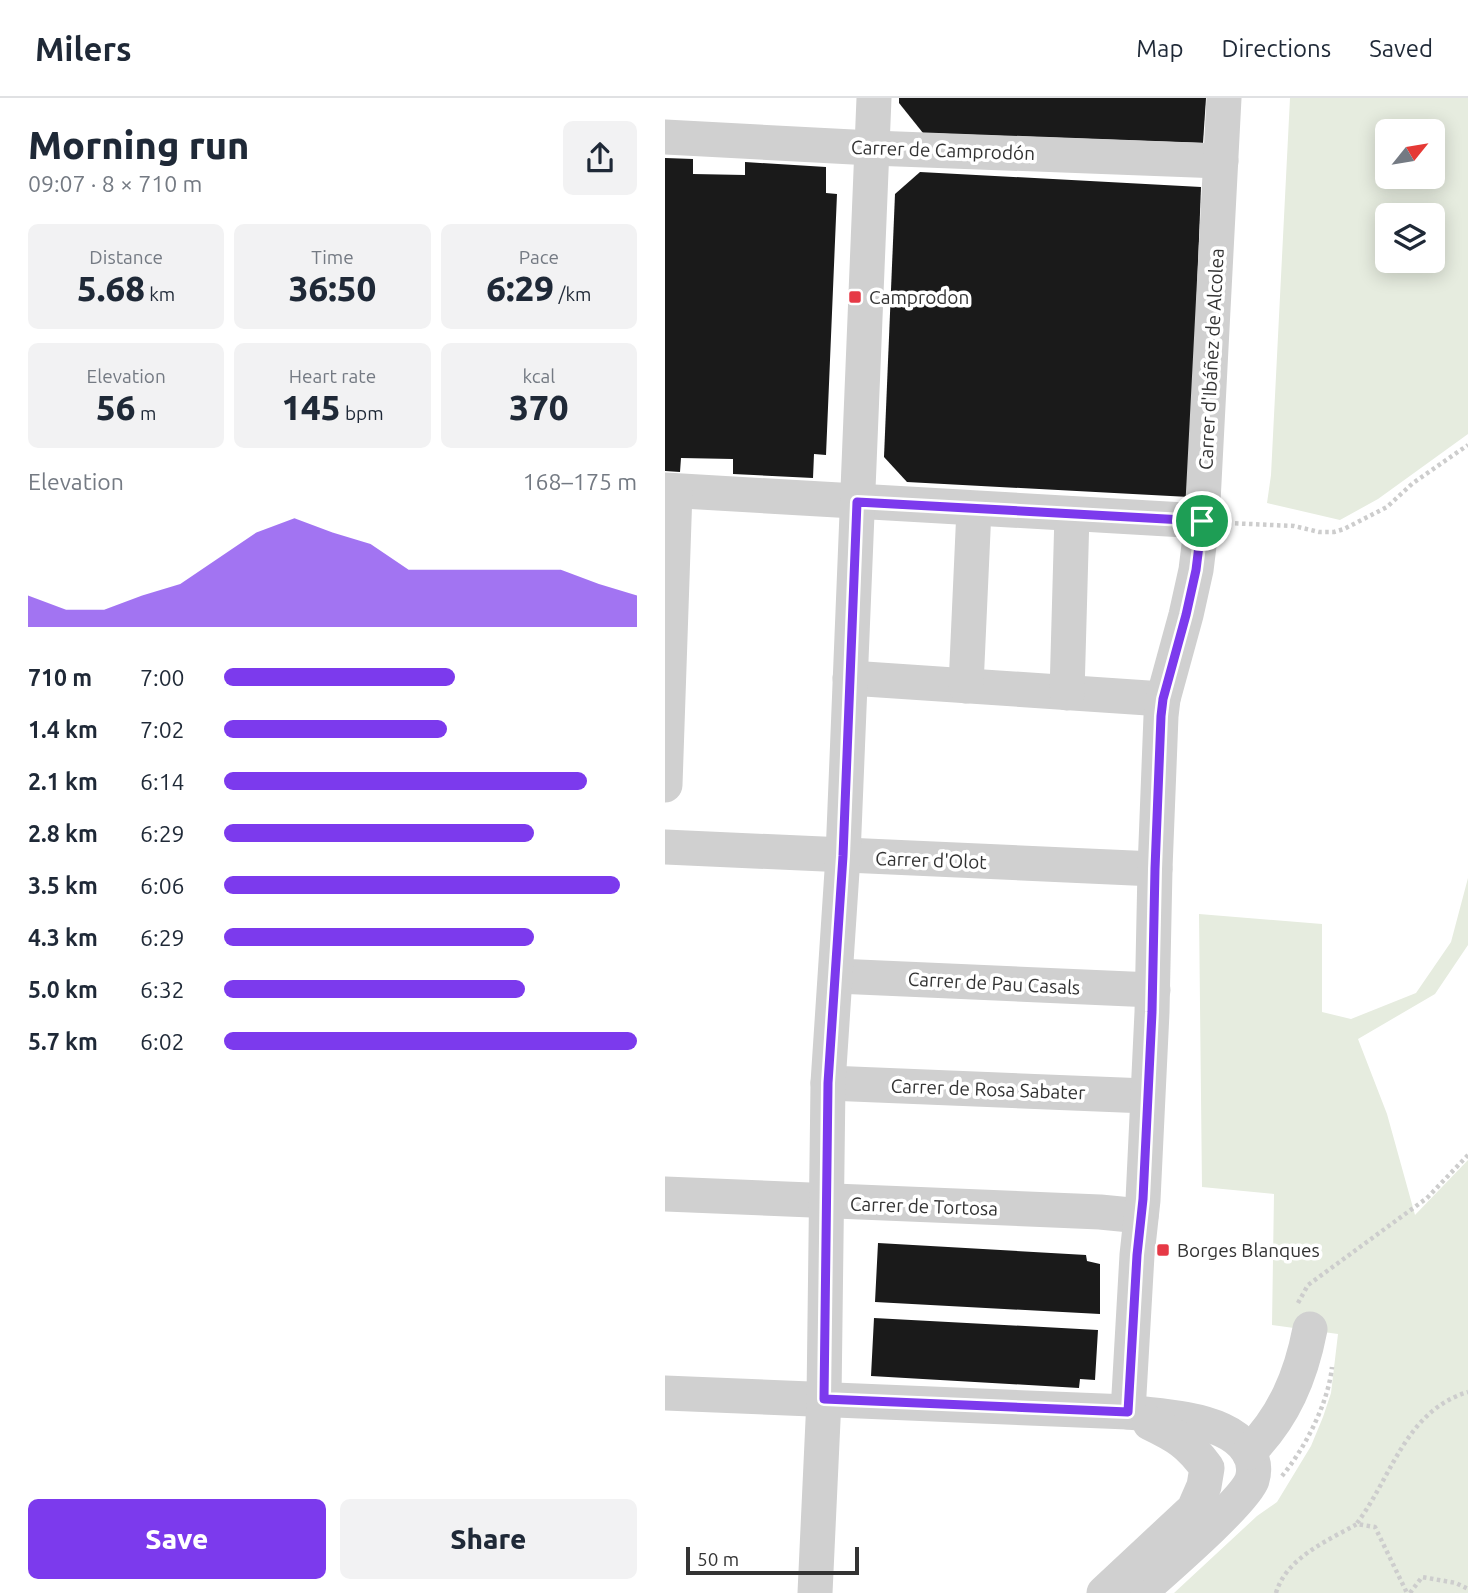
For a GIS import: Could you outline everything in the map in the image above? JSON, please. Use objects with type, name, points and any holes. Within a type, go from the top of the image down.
[{"type":"street","points":[[815,1593],[824,1399],[828,1083],[843,856],[874,98]]},
{"type":"street","name":"Carrer d'Ibáñez de Alcolea","points":[[1128,1412],[1153,990],[1155,869],[1163,699],[1196,570],[1202,521],[1224,98]]},
{"type":"street","name":"Carrer de Camprodón","points":[[665,137],[871,148],[1221,161]]},
{"type":"street","points":[[665,785],[670,491],[1202,521]]},
{"type":"street","points":[[966,686],[974,509]]},
{"type":"street","points":[[1067,693],[1072,514]]},
{"type":"street","points":[[850,678],[1163,699]]},
{"type":"street","name":"Carrer d'Olot","points":[[665,847],[1155,869]]},
{"type":"street","name":"Carrer de Pau Casals","points":[[836,976],[1153,990]]},
{"type":"street","name":"Carrer de Rosa Sabater","points":[[828,1083],[1147,1096]]},
{"type":"street","name":"Carrer de Tortosa","points":[[665,1194],[1100,1212],[1141,1216]]},
{"type":"street","points":[[1249,1452],[1261,1440],[1286,1404],[1304,1357],[1310,1329]]},
{"type":"street","points":[[665,1392],[1128,1412],[1187,1421],[1222,1430],[1241,1441],[1254,1464],[1251,1481],[1235,1503],[1139,1593]]},
{"type":"street","points":[[1104,1593],[1194,1508],[1204,1486],[1207,1468],[1194,1449],[1174,1434],[1128,1412]]},
{"type":"path","points":[[1202,521],[1294,526],[1319,532],[1334,532],[1387,507],[1413,483],[1468,444]]},
{"type":"path","points":[[1310,1329],[1297,1326],[1293,1318],[1294,1310],[1308,1284],[1427,1198],[1468,1155]]},
{"type":"path","points":[[1276,1593],[1286,1570],[1314,1548],[1357,1524],[1372,1504],[1402,1443],[1417,1427],[1449,1399],[1468,1392]]},
{"type":"path","points":[[1357,1524],[1375,1527],[1408,1593],[1422,1577],[1456,1583],[1468,1589]]},
{"type":"shaded area","points":[[1290,98],[1468,98],[1468,434],[1378,499],[1340,520],[1267,503],[1271,475]]},
{"type":"shaded area","points":[[1468,878],[1468,945],[1435,994],[1358,1039],[1387,1114],[1415,1215],[1468,1160],[1468,1593],[1174,1593],[1257,1516],[1277,1502],[1311,1446],[1323,1417],[1331,1393],[1338,1334],[1272,1325],[1274,1194],[1202,1187],[1199,914],[1322,924],[1322,1012],[1351,1019],[1416,993],[1451,942]]},
{"type":"building","points":[[899,98],[1206,98],[1203,143],[923,133],[899,103]]},
{"type":"building","points":[[665,158],[693,159],[693,174],[745,175],[745,162],[826,167],[826,193],[837,194],[826,455],[814,454],[813,478],[733,474],[733,459],[681,458],[680,472],[665,471]]},
{"type":"building","points":[[920,172],[1201,187],[1189,497],[907,482],[884,457],[895,194]]},
{"type":"building","points":[[878,1243],[1086,1255],[1087,1261],[1100,1264],[1100,1314],[875,1302]]},
{"type":"building","points":[[874,1318],[1098,1330],[1095,1380],[1080,1379],[1079,1388],[871,1376]]},
{"type":"place","name":"Camprodon","points":[[855,297]]},
{"type":"place","name":"Borges Blanques","points":[[1163,1250]]},
{"type":"route","points":[[857,502],[1202,521],[1196,570],[1161,716],[1152,1012],[1143,1199],[1128,1412],[824,1399],[828,1083],[843,856],[857,502]]}]
